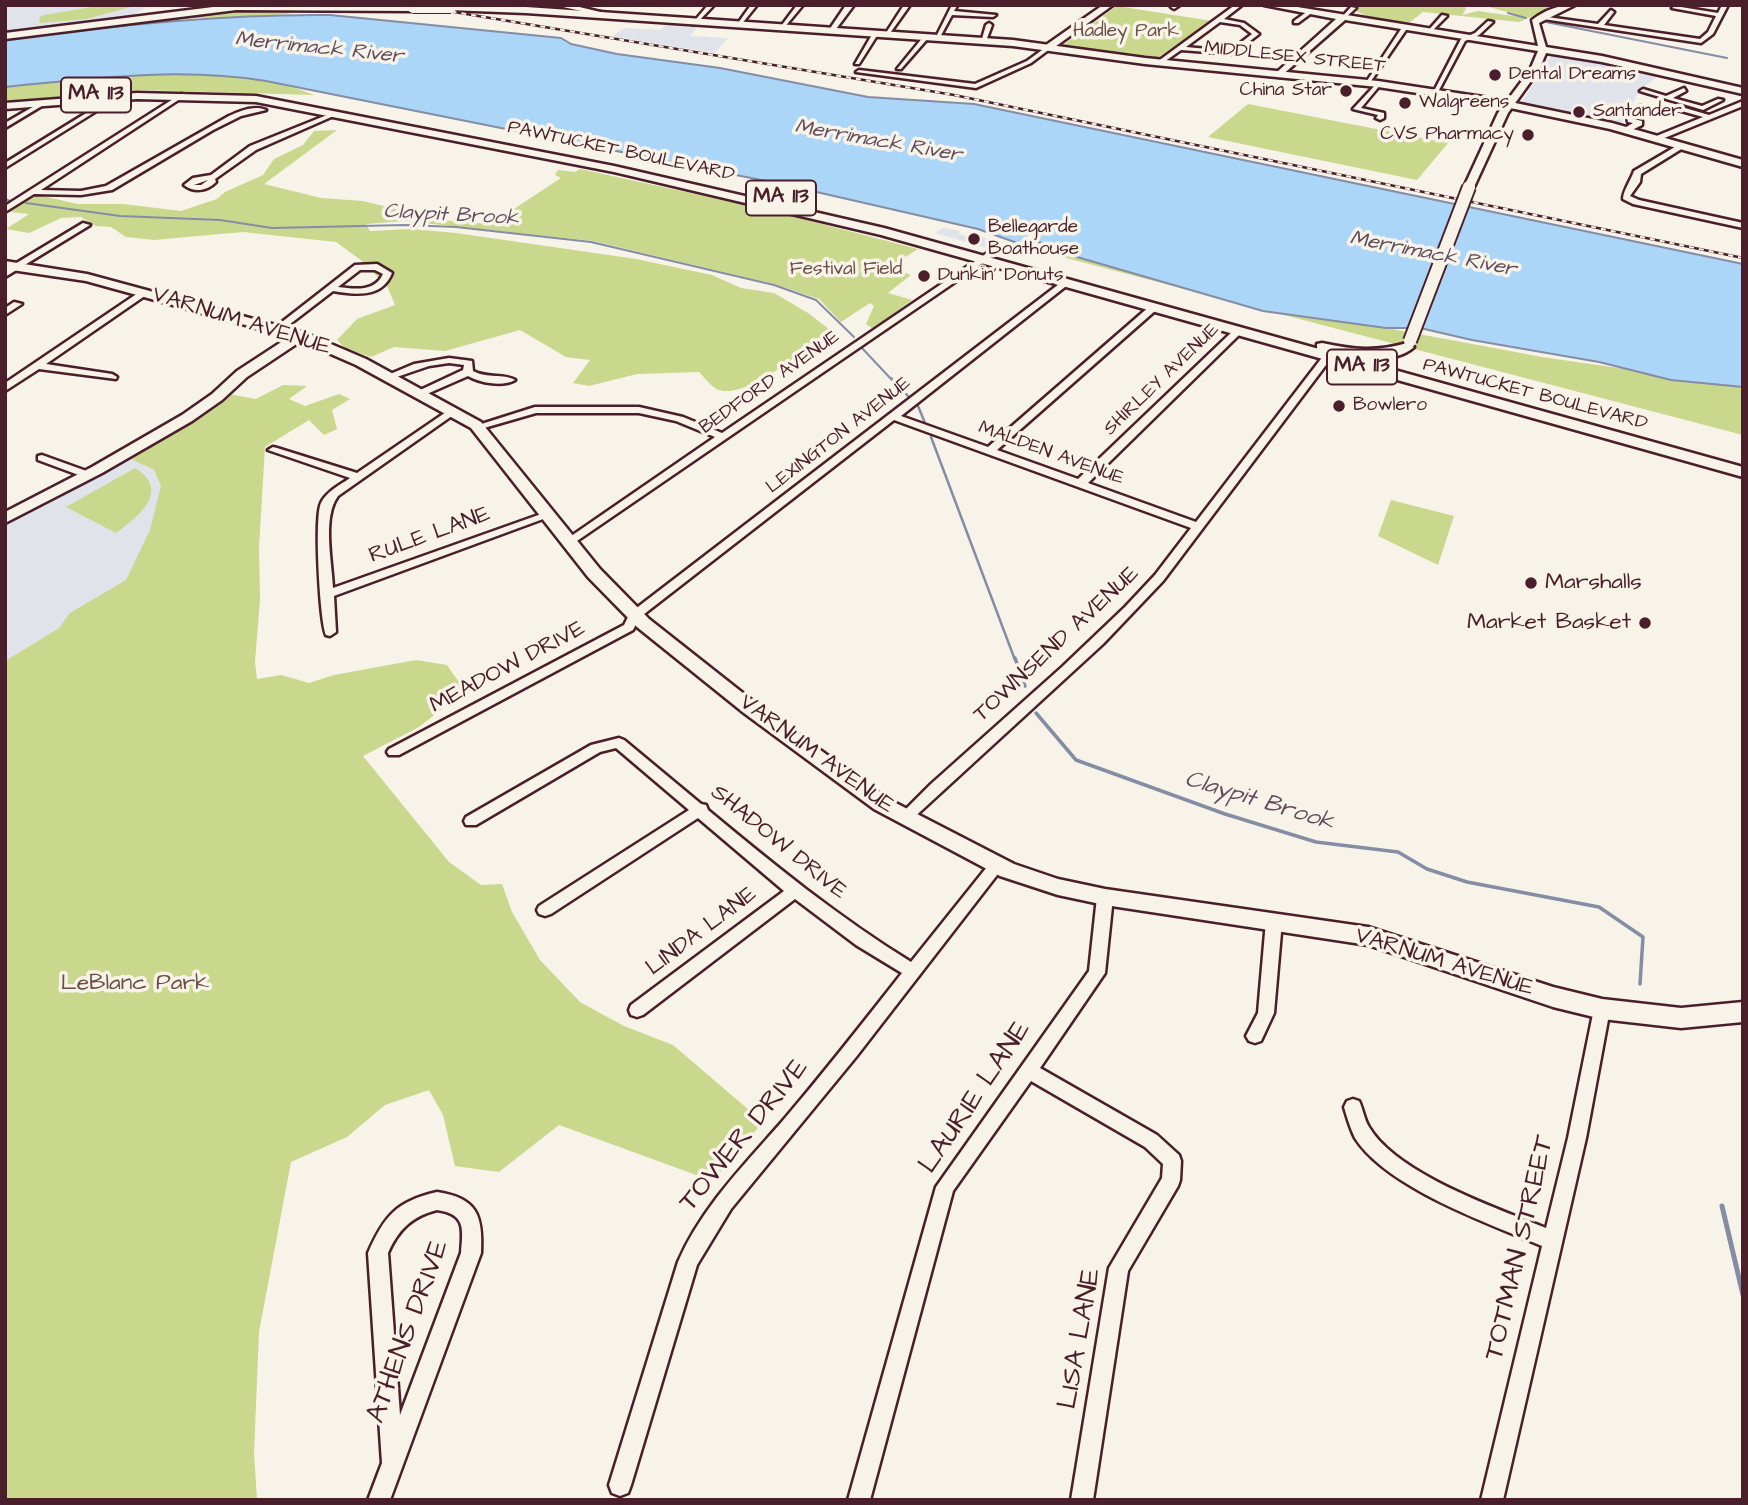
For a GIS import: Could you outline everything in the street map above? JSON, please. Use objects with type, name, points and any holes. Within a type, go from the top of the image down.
[{"type":"main road","name":"MIDDLESEX STREET","points":[[558,5],[628,18]]},
{"type":"main road","points":[[830,31],[850,5]]},
{"type":"main road","points":[[1049,47],[1109,5]]},
{"type":"main road","points":[[1268,5],[1647,68],[1743,91]]},
{"type":"main road","points":[[1398,372],[1469,187],[1499,120],[1534,70],[1542,49],[1535,22],[1571,5]]},
{"type":"main road","points":[[5,36],[206,7],[450,8],[587,15]]},
{"type":"main road","name":"MIDDLESEX STREET","points":[[569,8],[587,15],[1049,47],[1159,62],[1372,83],[1552,113],[1625,130],[1743,164]]},
{"type":"main road","points":[[1280,74],[1343,17]]},
{"type":"main road","points":[[1406,88],[1476,101],[1488,107],[1499,120]]},
{"type":"main road","name":"PAWTUCKET BOULEVARD","points":[[5,105],[177,91],[235,93],[290,99],[783,198],[1743,472]]},
{"type":"main road","name":"PAWTUCKET BOULEVARD","points":[[5,105],[183,95],[256,99],[749,198],[986,257],[1066,283],[1116,293],[1153,308],[1237,332],[1325,352]]},
{"type":"main road","points":[[1499,120],[1514,112],[1552,113]]},
{"type":"main road","name":"VARNUM AVENUE","points":[[9,269],[73,275],[300,336],[343,353],[452,411],[477,427],[603,584],[634,616],[751,709],[904,818],[996,866],[1027,879],[1105,897],[1355,934],[1401,945],[1553,996],[1602,1009],[1681,1018],[1743,1012]]},
{"type":"main road","points":[[5,518],[88,475],[187,418],[217,397],[242,374],[300,336]]},
{"type":"main road","points":[[1325,352],[1392,353],[1408,344]]},
{"type":"main road","name":"PAWTUCKET BOULEVARD","points":[[1398,372],[1743,461]]},
{"type":"street","points":[[694,23],[711,5]]},
{"type":"street","points":[[737,25],[754,5]]},
{"type":"street","points":[[781,28],[800,5]]},
{"type":"street","points":[[857,63],[907,5]]},
{"type":"street","points":[[899,68],[932,38],[954,5]]},
{"type":"street","points":[[1159,62],[1239,5]]},
{"type":"street","points":[[1539,18],[1687,41],[1692,34],[1708,36],[1725,5]]},
{"type":"street","points":[[1343,17],[1353,8]]},
{"type":"street","points":[[1675,8],[1720,15]]},
{"type":"street","points":[[1296,22],[1310,12]]},
{"type":"street","points":[[1599,27],[1611,12]]},
{"type":"street","points":[[950,13],[993,15]]},
{"type":"street","points":[[1429,31],[1444,16]]},
{"type":"street","points":[[1179,48],[1231,52],[1256,34],[1242,24],[1220,20]]},
{"type":"street","points":[[1435,92],[1463,40],[1477,34],[1490,22]]},
{"type":"street","points":[[983,41],[989,25]]},
{"type":"street","points":[[1380,118],[1382,114],[1356,109],[1405,27]]},
{"type":"street","points":[[859,72],[976,86],[1029,62],[1049,47]]},
{"type":"street","points":[[1667,98],[1684,90]]},
{"type":"street","points":[[1643,91],[1720,112]]},
{"type":"street","points":[[5,210],[183,95]]},
{"type":"street","points":[[5,166],[116,97]]},
{"type":"street","points":[[1703,108],[1720,100]]},
{"type":"street","points":[[5,126],[43,103]]},
{"type":"street","points":[[1657,139],[1743,103]]},
{"type":"street","points":[[1625,130],[1639,123],[1631,120],[1628,114],[1640,108],[1662,114],[1678,108],[1710,117]]},
{"type":"street","points":[[33,192],[86,193],[111,187],[240,114]]},
{"type":"street","points":[[211,178],[250,150],[334,114]]},
{"type":"street","points":[[1681,146],[1637,173],[1636,182],[1627,193],[1743,223]]},
{"type":"street","points":[[9,269],[86,225]]},
{"type":"street","name":"BEDFORD AVENUE","points":[[570,541],[986,257]]},
{"type":"street","points":[[278,329],[358,267],[377,267],[388,273],[381,285],[366,291],[331,288]]},
{"type":"street","name":"LEXINGTON AVENUE","points":[[634,616],[1066,283]]},
{"type":"street","points":[[5,388],[144,293]]},
{"type":"street","points":[[5,312],[17,304]]},
{"type":"street","points":[[991,450],[1153,308]]},
{"type":"street","name":"SHIRLEY AVENUE","points":[[1081,483],[1237,332]]},
{"type":"street","name":"TOWNSEND AVENUE","points":[[904,818],[956,766],[1129,611],[1197,526],[1325,352]]},
{"type":"street","points":[[388,377],[426,364],[459,361],[469,363],[468,372]]},
{"type":"street","points":[[37,366],[113,377]]},
{"type":"street","points":[[468,372],[481,379],[510,380]]},
{"type":"street","points":[[420,394],[468,372]]},
{"type":"street","points":[[477,427],[536,410],[639,410],[654,411],[723,437]]},
{"type":"street","points":[[330,632],[323,520],[326,504],[334,494],[452,411]]},
{"type":"street","name":"MALDEN AVENUE","points":[[892,416],[1197,526]]},
{"type":"street","points":[[273,450],[358,477]]},
{"type":"street","points":[[42,457],[88,475]]},
{"type":"street","name":"RULE LANE","points":[[326,595],[548,515]]},
{"type":"street","name":"MEADOW DRIVE","points":[[394,752],[629,627],[634,616]]},
{"type":"street","name":"SHADOW DRIVE","points":[[471,821],[596,748],[619,743],[701,809],[795,891],[862,940],[913,972]]},
{"type":"street","points":[[545,910],[701,809]]},
{"type":"street","name":"TOWER DRIVE","points":[[620,1485],[688,1262],[697,1242],[723,1205],[996,866]]},
{"type":"street","name":"LINDA LANE","points":[[637,1010],[795,891]]},
{"type":"street","name":"LAURIE LANE","points":[[859,1500],[945,1187],[1097,973],[1105,897]]},
{"type":"street","points":[[1255,1036],[1266,1013],[1274,921]]},
{"type":"street","name":"TOTMAN STREET","points":[[1492,1500],[1577,1138],[1602,1009]]},
{"type":"street","name":"LISA LANE","points":[[1028,1070],[1151,1141],[1171,1161],[1171,1180],[1119,1268],[1082,1500]]},
{"type":"street","points":[[1353,1107],[1362,1132],[1385,1158],[1478,1208],[1551,1240]]},
{"type":"street","name":"ATHENS DRIVE","points":[[379,1500],[393,1463],[475,1239],[467,1214],[458,1206],[445,1202],[430,1202],[402,1213],[382,1238],[377,1253],[393,1463]]},
{"type":"shaded area","points":[[5,5],[150,5],[117,20],[5,35]]},
{"type":"shaded area","points":[[668,23],[699,25],[690,36],[728,38],[715,53],[611,36],[625,28],[660,30]]},
{"type":"shaded area","points":[[1574,56],[1662,73],[1640,90],[1620,126],[1521,103],[1550,57]]},
{"type":"shaded area","name":"Bellegarde Boathouse","points":[[943,228],[960,231],[959,234],[969,237],[979,236],[1000,242],[990,249],[935,233]]},
{"type":"shaded area","points":[[131,459],[154,470],[173,496],[129,585],[5,661],[5,524]]},
{"type":"green space","points":[[104,5],[138,5],[87,19],[39,23],[40,17],[44,15]]},
{"type":"green space","points":[[1344,5],[1464,5],[1466,9],[1462,15],[1478,11],[1513,16],[1514,14],[1482,5],[1558,5],[1519,22],[1423,12],[1410,22],[1375,20]]},
{"type":"green space","name":"Hadley Park","points":[[1117,6],[1212,21],[1154,60],[1062,46]]},
{"type":"green space","points":[[239,8],[309,8],[282,15],[149,21],[5,40],[5,37]]},
{"type":"green space","points":[[146,74],[253,79],[273,82],[314,95],[142,90],[5,101],[5,87]]},
{"type":"green space","points":[[1248,104],[1448,143],[1417,180],[1208,137]]},
{"type":"green space","name":"Festival Field","points":[[337,130],[264,184],[321,198],[363,201],[440,220],[491,224],[561,178],[555,175],[558,170],[575,172],[580,169],[764,209],[918,249],[899,261],[897,270],[911,275],[888,293],[912,300],[873,329],[866,324],[874,306],[870,303],[841,322],[819,299],[774,284],[593,241],[404,221],[366,224],[370,231],[412,229],[456,233],[636,259],[712,275],[741,288],[774,293],[830,330],[774,372],[741,388],[727,391],[715,388],[699,372],[637,374],[589,386],[573,383],[590,360],[566,357],[520,330],[445,351],[394,347],[371,357],[345,348],[337,340],[357,319],[395,305],[388,288],[362,261],[336,242],[243,232],[154,240],[126,237],[111,227],[96,226],[81,217],[61,218],[29,233],[6,229],[29,214],[10,212],[35,194],[77,204],[123,204],[181,211],[217,199],[225,192],[263,175],[274,159],[303,145],[314,131]]},
{"type":"green space","points":[[1042,241],[1349,321],[1542,357],[1743,386],[1743,435],[1028,248]]},
{"type":"green space","name":"LeBlanc Park","points":[[283,385],[307,386],[289,399],[305,406],[339,394],[350,399],[332,410],[337,429],[324,435],[309,420],[265,447],[255,662],[257,679],[281,675],[309,683],[334,675],[416,660],[447,665],[465,691],[419,727],[363,756],[449,862],[481,885],[502,884],[512,912],[540,960],[580,1002],[624,1026],[673,1045],[763,1122],[718,1175],[699,1176],[559,1125],[499,1172],[455,1166],[443,1115],[429,1090],[385,1105],[347,1137],[291,1162],[259,1332],[254,1453],[257,1500],[5,1500],[5,661],[59,628],[70,613],[126,580],[150,530],[161,486],[154,470],[131,459],[197,418],[229,394],[256,399]]},
{"type":"green space","points":[[135,468],[146,476],[151,485],[151,494],[142,511],[116,533],[66,507]]},
{"type":"green space","points":[[1391,500],[1454,516],[1438,565],[1378,536]]},
{"type":"water","name":"Merrimack River","points":[[330,15],[561,38],[571,44],[617,54],[720,68],[868,97],[974,104],[1743,264],[1743,387],[1671,380],[1599,362],[1420,328],[1386,328],[1263,311],[1077,257],[1039,242],[1029,240],[1020,244],[978,229],[786,185],[266,81],[169,74],[104,77],[5,87],[5,40],[167,22],[248,16]]},
{"type":"waterway","points":[[1508,13],[1526,18]]},
{"type":"waterway","points":[[1546,22],[1727,58]]},
{"type":"waterway","name":"Claypit Brook","points":[[5,199],[10,201]]},
{"type":"waterway","name":"Claypit Brook","points":[[26,203],[120,216],[220,220],[272,228],[405,225],[456,227],[591,242],[774,285],[816,300],[854,337]]},
{"type":"waterway","name":"Claypit Brook","points":[[861,347],[892,380]]},
{"type":"waterway","name":"Claypit Brook","points":[[891,378],[908,396]]},
{"type":"waterway","name":"Claypit Brook","points":[[918,406],[925,423]]},
{"type":"waterway","name":"Claypit Brook","points":[[931,437],[1015,660]]},
{"type":"waterway","name":"Claypit Brook","points":[[1015,658],[1025,686]]},
{"type":"waterway","name":"Claypit Brook","points":[[1036,713],[1076,760],[1225,814],[1316,842],[1398,852],[1427,869],[1467,882],[1599,907],[1643,937],[1640,984]]},
{"type":"waterway","name":"Claypit Brook","points":[[1722,1206],[1743,1295]]},
{"type":"railway","points":[[412,5],[954,95],[1743,258]]},
{"type":"place","name":"Dental Dreams","points":[[1495,75]]},
{"type":"place","name":"China Star","points":[[1346,91]]},
{"type":"place","name":"Walgreens","points":[[1405,103]]},
{"type":"place","name":"Santander","points":[[1579,112]]},
{"type":"place","name":"CVS Pharmacy","points":[[1528,135]]},
{"type":"place","name":"Bellegarde Boathouse","points":[[974,239]]},
{"type":"place","name":"Dunkin' Donuts","points":[[924,276]]},
{"type":"place","name":"Bowlero","points":[[1339,406]]},
{"type":"place","name":"Marshalls","points":[[1531,583]]},
{"type":"place","name":"Market Basket","points":[[1645,623]]}]
